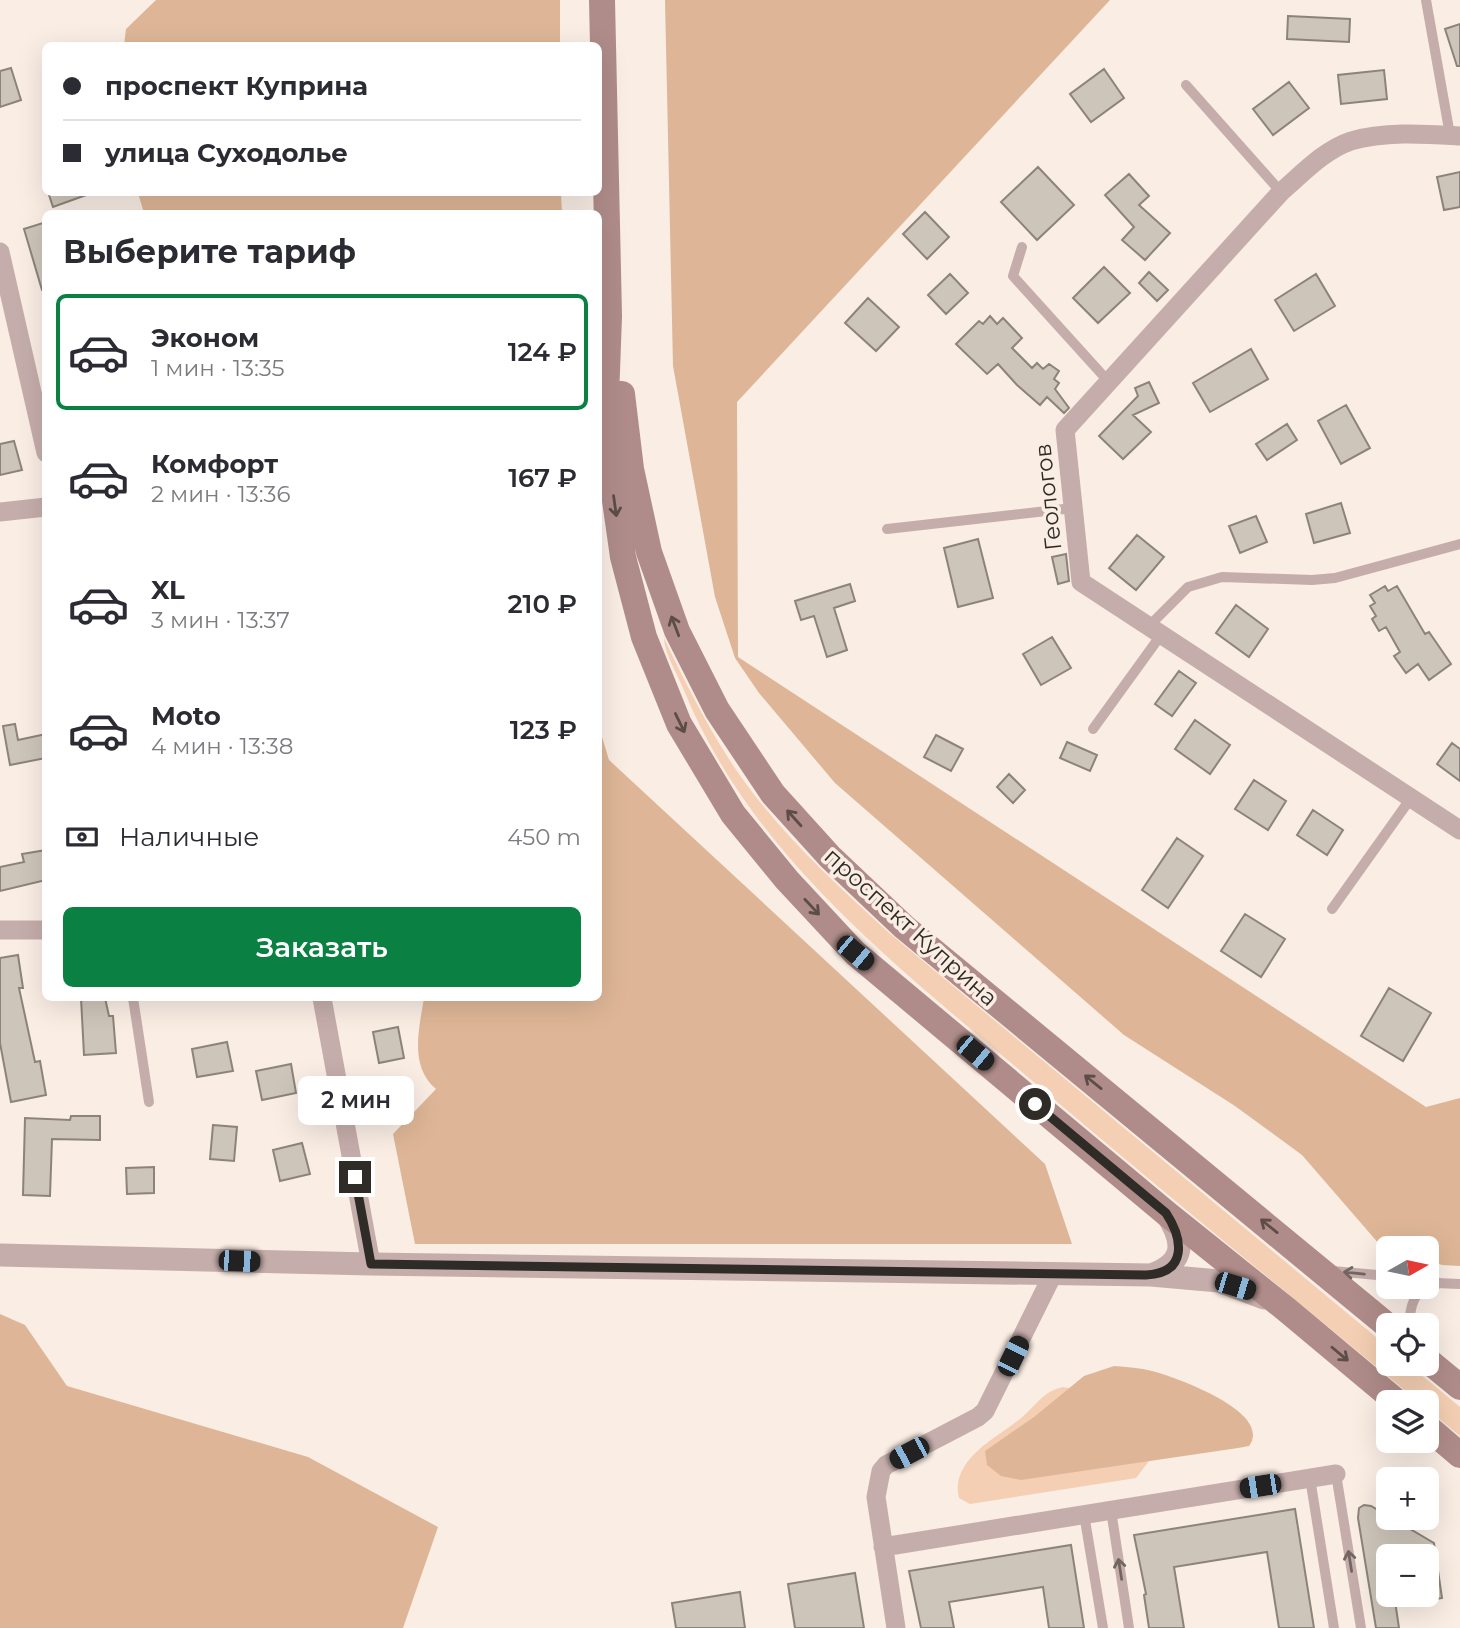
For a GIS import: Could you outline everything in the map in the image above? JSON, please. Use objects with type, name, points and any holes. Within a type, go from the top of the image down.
[{"type":"main road","name":"проспект Куприна","points":[[602,0],[608,316],[606,398],[610,465],[622,557],[644,637],[679,724],[733,814],[787,880],[855,953],[1383,1390]]},
{"type":"main road","name":"проспект Куприна","points":[[608,316],[631,469],[649,552],[677,631],[717,710],[773,794],[830,858],[904,927],[1376,1316]]},
{"type":"main road","points":[[1439,1369],[1460,1387]]},
{"type":"main road","points":[[1439,1437],[1460,1455]]},
{"type":"street","name":"Геологов","points":[[1455,136],[1390,135],[1351,141],[1319,158],[1280,192],[1065,430],[1081,582],[1460,830]]},
{"type":"street","points":[[0,253],[42,436]]},
{"type":"street","points":[[0,512],[42,507]]},
{"type":"street","points":[[0,930],[42,930]]},
{"type":"street","points":[[323,1001],[371,1264]]},
{"type":"street","points":[[1151,1275],[1171,1265],[1178,1255],[1180,1243],[1176,1228],[1166,1213]]},
{"type":"street","points":[[0,1255],[371,1264],[1151,1275],[1219,1281],[1251,1291],[1287,1310]]},
{"type":"street","points":[[896,1628],[876,1497],[881,1471],[886,1465],[985,1411],[1053,1274]]},
{"type":"street","points":[[883,1547],[1336,1474]]},
{"type":"lane","points":[[1426,0],[1455,136]]},
{"type":"lane","points":[[1186,85],[1280,192]]},
{"type":"lane","points":[[1022,247],[1013,276],[1108,381]]},
{"type":"lane","points":[[887,529],[1073,508]]},
{"type":"lane","points":[[1093,729],[1155,630],[1188,587],[1222,576],[1312,580],[1335,578],[1460,544]]},
{"type":"lane","points":[[1332,909],[1411,798]]},
{"type":"lane","points":[[132,1001],[149,1102]]},
{"type":"lane","points":[[1321,1270],[1376,1275]]},
{"type":"lane","points":[[1410,1313],[1421,1289],[1440,1283],[1460,1284]]},
{"type":"lane","points":[[1336,1474],[1361,1628]]},
{"type":"lane","points":[[1310,1478],[1334,1628]]},
{"type":"lane","points":[[1111,1510],[1129,1628]]},
{"type":"lane","points":[[1084,1514],[1103,1628]]},
{"type":"shaded area","points":[[156,0],[560,0],[560,42],[124,42],[126,29]]},
{"type":"shaded area","points":[[665,0],[1110,0],[737,402],[738,657],[1426,1107],[1460,1098],[1460,1266],[1439,1264],[1439,1236],[1376,1236],[1376,1240],[1302,1155],[1235,1106],[1124,1035],[835,783],[759,693],[735,658],[715,597],[673,366]]},
{"type":"shaded area","points":[[139,196],[561,196],[562,210],[143,210]]},
{"type":"shaded area","points":[[664,638],[710,727],[744,781],[781,827],[822,871],[888,932],[1376,1337],[1376,1366],[934,998],[835,907],[789,858],[748,805],[712,749],[666,649]]},
{"type":"shaded area","points":[[602,737],[609,760],[1045,1164],[1072,1244],[415,1244],[393,1134],[436,1089],[422,1069],[418,1034],[424,1001],[602,1001]]},
{"type":"shaded area","points":[[0,1314],[25,1325],[67,1386],[308,1457],[438,1527],[403,1628],[0,1628]]},
{"type":"shaded area","points":[[1114,1366],[1143,1369],[1164,1375],[1218,1398],[1248,1421],[1253,1433],[1249,1446],[1021,1480],[1001,1476],[987,1465],[985,1451],[1034,1417],[1084,1376]]},
{"type":"shaded area","points":[[1388,1376],[1423,1376],[1460,1407],[1460,1436],[1439,1419],[1439,1390],[1404,1390]]},
{"type":"shaded area","points":[[1063,1387],[1088,1392],[1166,1439],[1136,1478],[970,1504],[959,1498],[961,1472],[977,1452],[1045,1396]]},
{"type":"building","points":[[1288,16],[1350,19],[1349,42],[1287,39]]},
{"type":"building","points":[[1460,24],[1460,66],[1457,66],[1445,29]]},
{"type":"building","points":[[11,68],[21,100],[0,107],[0,71]]},
{"type":"building","points":[[1104,69],[1124,98],[1091,122],[1070,94]]},
{"type":"building","points":[[1384,70],[1387,99],[1341,104],[1338,75]]},
{"type":"building","points":[[1289,82],[1309,108],[1273,135],[1253,109]]},
{"type":"building","points":[[1038,167],[1074,205],[1037,240],[1001,202]]},
{"type":"building","points":[[1460,172],[1460,207],[1444,210],[1437,177]]},
{"type":"building","points":[[1129,174],[1149,196],[1139,205],[1170,233],[1145,260],[1122,240],[1134,227],[1105,195]]},
{"type":"building","points":[[49,196],[83,196],[53,207]]},
{"type":"building","points":[[925,212],[949,237],[927,259],[903,234]]},
{"type":"building","points":[[42,223],[42,290],[24,229]]},
{"type":"building","points":[[1104,267],[1130,293],[1098,323],[1073,298]]},
{"type":"building","points":[[1149,272],[1168,290],[1157,301],[1139,283]]},
{"type":"building","points":[[950,274],[968,293],[946,314],[928,295]]},
{"type":"building","points":[[1316,274],[1335,306],[1294,331],[1275,300]]},
{"type":"building","points":[[868,298],[899,327],[876,351],[845,323]]},
{"type":"building","points":[[990,316],[997,324],[1003,318],[1022,338],[1012,348],[1032,368],[1037,363],[1043,369],[1049,364],[1059,371],[1054,379],[1059,383],[1055,389],[1069,408],[1064,413],[1047,397],[1040,405],[998,364],[987,374],[956,344],[979,321],[983,324]]},
{"type":"building","points":[[1251,349],[1268,379],[1210,412],[1193,383]]},
{"type":"building","points":[[1149,382],[1159,403],[1133,415],[1151,432],[1123,459],[1099,436],[1138,396],[1135,388]]},
{"type":"building","points":[[1346,405],[1370,448],[1341,464],[1318,421]]},
{"type":"building","points":[[1287,424],[1297,440],[1267,460],[1256,444]]},
{"type":"building","points":[[14,441],[22,470],[0,475],[0,444]]},
{"type":"building","points":[[1341,503],[1350,533],[1314,543],[1306,514]]},
{"type":"building","points":[[1256,516],[1267,542],[1240,553],[1229,526]]},
{"type":"building","points":[[1137,535],[1164,557],[1136,590],[1109,568]]},
{"type":"building","points":[[978,539],[993,598],[958,607],[944,548]]},
{"type":"building","points":[[1066,554],[1069,581],[1058,584],[1052,557]]},
{"type":"building","points":[[850,584],[855,601],[834,608],[847,650],[827,657],[814,616],[801,620],[795,601]]},
{"type":"building","points":[[1385,586],[1388,591],[1397,586],[1425,634],[1429,632],[1451,664],[1429,680],[1418,664],[1406,673],[1394,656],[1400,652],[1386,627],[1379,631],[1372,619],[1376,616],[1370,606],[1375,603],[1370,595]]},
{"type":"building","points":[[1236,605],[1268,629],[1249,657],[1216,633]]},
{"type":"building","points":[[1052,637],[1071,668],[1041,685],[1023,654]]},
{"type":"building","points":[[1179,671],[1196,683],[1172,716],[1155,704]]},
{"type":"building","points":[[1195,720],[1230,745],[1210,774],[1175,749]]},
{"type":"building","points":[[15,724],[18,740],[42,735],[42,759],[10,765],[3,726]]},
{"type":"building","points":[[936,735],[963,749],[951,771],[924,757]]},
{"type":"building","points":[[1067,742],[1097,755],[1090,771],[1060,758]]},
{"type":"building","points":[[1452,743],[1460,749],[1460,781],[1437,764]]},
{"type":"building","points":[[1009,774],[1025,790],[1013,803],[997,787]]},
{"type":"building","points":[[1254,780],[1286,801],[1268,830],[1235,809]]},
{"type":"building","points":[[1313,810],[1343,830],[1327,855],[1297,835]]},
{"type":"building","points":[[1177,838],[1203,856],[1168,908],[1142,890]]},
{"type":"building","points":[[42,851],[42,881],[0,891],[0,867],[24,862],[22,854]]},
{"type":"building","points":[[1245,914],[1285,939],[1261,977],[1221,951]]},
{"type":"building","points":[[18,955],[23,988],[19,988],[35,1062],[40,1061],[46,1095],[11,1102],[0,1043],[0,958]]},
{"type":"building","points":[[1389,988],[1431,1013],[1403,1061],[1361,1036]]},
{"type":"building","points":[[81,1001],[106,1001],[109,1016],[113,1016],[116,1053],[84,1055]]},
{"type":"building","points":[[398,1027],[404,1058],[379,1063],[373,1032]]},
{"type":"building","points":[[227,1042],[233,1071],[197,1077],[192,1049]]},
{"type":"building","points":[[291,1064],[296,1093],[262,1100],[256,1071]]},
{"type":"building","points":[[71,1116],[100,1116],[100,1140],[52,1139],[50,1196],[23,1195],[25,1118],[70,1120]]},
{"type":"building","points":[[213,1125],[237,1127],[234,1161],[210,1159]]},
{"type":"building","points":[[302,1143],[310,1174],[280,1181],[273,1150]]},
{"type":"building","points":[[154,1167],[154,1193],[127,1194],[126,1168]]},
{"type":"building","points":[[1364,1505],[1376,1509],[1376,1530],[1412,1530],[1434,1543],[1376,1544],[1376,1607],[1396,1607],[1399,1628],[1376,1628],[1358,1518],[1359,1508]]},
{"type":"building","points":[[1295,1509],[1314,1628],[1279,1628],[1267,1552],[1174,1567],[1184,1628],[1149,1628],[1146,1594],[1134,1535]]},
{"type":"building","points":[[1071,1545],[1084,1628],[1049,1628],[1043,1587],[949,1602],[954,1628],[921,1628],[909,1571]]},
{"type":"building","points":[[855,1573],[864,1628],[795,1628],[788,1584]]},
{"type":"building","points":[[1439,1577],[1442,1598],[1439,1599]]},
{"type":"building","points":[[740,1592],[745,1628],[676,1628],[672,1603]]},
{"type":"route","points":[[355,1177],[371,1264],[1146,1275],[1171,1265],[1178,1255],[1180,1243],[1176,1228],[1166,1213],[1035,1104]]}]
